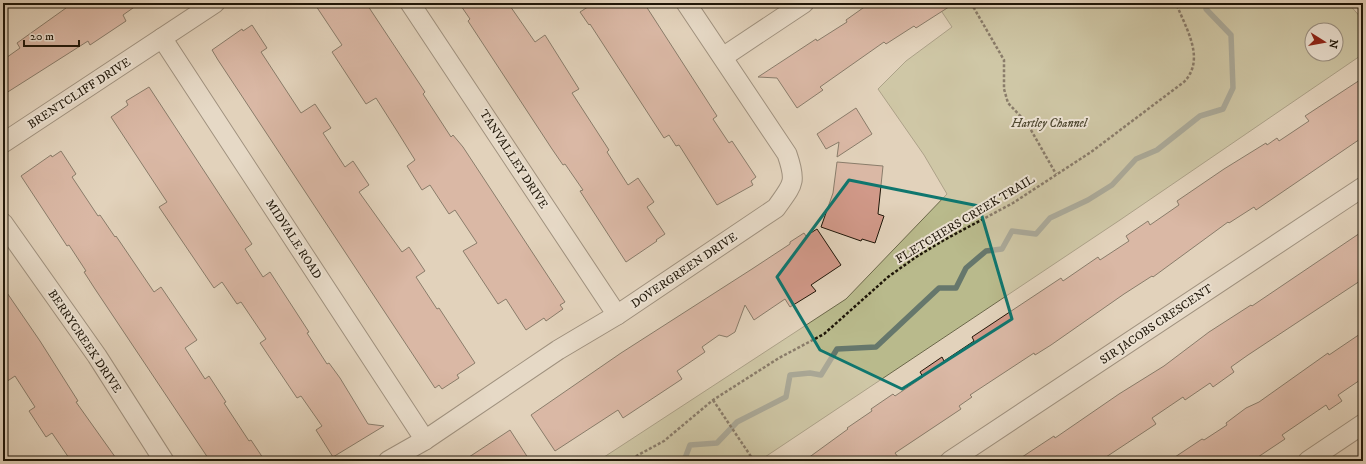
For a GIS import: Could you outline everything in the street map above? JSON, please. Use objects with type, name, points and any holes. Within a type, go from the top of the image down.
[{"type":"street","name":"BRENTCLIFF DRIVE","points":[[3,143],[215,3]]},
{"type":"street","name":"TANVALLEY DRIVE","points":[[410,3],[617,315]]},
{"type":"street","name":"DOVERGREEN DRIVE","points":[[388,461],[425,440],[558,350],[617,315],[776,208],[790,190],[794,174],[787,154],[686,3]]},
{"type":"street","points":[[723,57],[804,3]]},
{"type":"street","name":"MIDVALE ROAD","points":[[162,38],[425,440]]},
{"type":"street","name":"SIR JACOBS CRESCENT","points":[[950,461],[1363,187]]},
{"type":"street","name":"BERRYCREEK DRIVE","points":[[3,223],[97,356],[164,461]]},
{"type":"street","points":[[1308,461],[1363,424]]},
{"type":"path","points":[[971,3],[1004,60],[1004,89],[1008,103],[1027,123],[1056,174]]},
{"type":"path","name":"FLETCHERS CREEK TRAIL","points":[[627,461],[664,441],[713,400],[779,358],[824,334],[888,277],[916,257],[944,240],[1013,203],[1091,152],[1190,76],[1194,68],[1194,52],[1176,3]]},
{"type":"path","points":[[713,400],[754,461]]},
{"type":"highlighted area","points":[[849,180],[979,206],[1012,319],[902,389],[820,350],[777,277]]},
{"type":"green space","name":"Hartley Channel","points":[[936,3],[1348,3],[1363,20],[1363,54],[1120,220],[759,461],[598,461],[846,299],[947,194],[924,155],[878,89],[906,61],[952,27]]},
{"type":"building","points":[[62,3],[140,3],[123,15],[126,21],[90,45],[88,41],[3,95],[3,60],[20,48],[17,43],[66,8]]},
{"type":"building","points":[[314,3],[366,3],[425,92],[423,94],[451,137],[453,135],[463,147],[565,302],[560,305],[563,309],[546,321],[544,318],[526,330],[506,299],[498,304],[463,251],[477,243],[455,210],[449,214],[430,185],[422,190],[407,166],[415,160],[376,98],[366,104],[332,52],[342,45]]},
{"type":"building","points":[[459,3],[508,3],[535,42],[545,35],[579,89],[572,93],[609,150],[607,152],[628,185],[638,178],[654,202],[647,207],[665,234],[656,240],[657,241],[626,262],[580,191],[583,190],[565,164],[563,165],[552,149],[468,21],[470,19]]},
{"type":"building","points":[[594,3],[644,3],[717,116],[713,119],[729,143],[732,141],[756,177],[751,181],[753,185],[717,205],[679,145],[676,146],[669,135],[664,138],[590,24],[589,25],[580,12]]},
{"type":"building","points":[[870,3],[955,3],[916,28],[914,26],[886,44],[884,42],[820,87],[823,90],[797,108],[777,78],[758,77],[816,39],[817,41],[847,22],[846,20]]},
{"type":"building","points":[[252,25],[267,48],[261,52],[301,113],[315,104],[331,128],[323,133],[345,167],[353,161],[369,185],[359,192],[402,252],[409,247],[425,271],[416,277],[437,309],[439,308],[475,363],[457,375],[459,378],[442,389],[439,385],[435,388],[212,50],[242,29],[243,31]]},
{"type":"building","points":[[1363,78],[1363,137],[1256,210],[1254,207],[1229,223],[1228,222],[1153,277],[1152,276],[1124,294],[1051,345],[1035,355],[1034,353],[970,395],[972,397],[959,406],[961,409],[895,453],[901,461],[804,461],[872,411],[871,409],[893,394],[895,396],[923,377],[920,372],[942,357],[944,361],[974,341],[972,337],[1061,278],[1063,281],[1098,257],[1100,260],[1129,241],[1126,236],[1148,221],[1150,225],[1179,205],[1177,201],[1224,169],[1266,143],[1267,145],[1277,138],[1279,141],[1309,121],[1305,116]]},
{"type":"building","points":[[149,87],[252,244],[245,249],[263,277],[270,272],[309,332],[307,333],[327,364],[329,363],[340,378],[368,424],[384,426],[333,457],[316,430],[322,426],[301,396],[297,398],[260,343],[266,339],[241,302],[237,304],[222,282],[214,288],[159,207],[167,202],[111,117],[128,105],[126,101]]},
{"type":"building","points":[[856,108],[872,134],[837,157],[839,142],[826,149],[817,134]]},
{"type":"building","points":[[61,151],[76,174],[72,177],[98,216],[100,215],[115,237],[116,236],[154,292],[161,287],[197,340],[185,348],[205,379],[209,376],[226,402],[224,403],[249,441],[251,440],[265,461],[210,461],[95,289],[84,272],[86,271],[69,245],[67,246],[21,176],[51,155],[52,157]]},
{"type":"building","points":[[837,162],[883,166],[878,214],[884,216],[875,243],[862,239],[861,241],[821,227],[833,193]]},
{"type":"building","points":[[817,229],[841,265],[811,285],[816,291],[790,307],[785,299],[754,320],[745,305],[735,332],[727,337],[719,335],[702,347],[705,352],[677,371],[682,379],[623,418],[618,410],[555,451],[531,415],[621,353],[790,244],[790,242],[804,233],[806,236]]},
{"type":"building","points":[[1363,231],[1363,279],[1231,367],[1234,372],[1213,387],[1210,383],[1185,400],[1183,397],[1152,418],[1156,424],[1100,461],[1016,461],[1054,436],[1055,438],[1119,394],[1164,366],[1209,332],[1251,305],[1252,306]]},
{"type":"building","points":[[3,287],[40,341],[78,401],[76,402],[118,461],[71,461],[52,433],[46,437],[29,411],[35,407],[15,376],[3,384]]},
{"type":"building","points":[[1363,332],[1363,378],[1338,395],[1342,401],[1329,410],[1326,405],[1282,435],[1285,439],[1252,461],[1169,461],[1202,439],[1204,440],[1227,425],[1226,423],[1246,408],[1259,402],[1328,353],[1329,355]]},
{"type":"building","points":[[510,430],[530,461],[463,461]]},
{"type":"waterway","points":[[684,461],[690,445],[717,443],[737,422],[786,397],[790,375],[810,373],[821,375],[837,349],[876,347],[939,288],[956,288],[966,268],[986,251],[1002,249],[1012,231],[1036,234],[1050,218],[1088,200],[1112,185],[1136,159],[1157,150],[1200,116],[1223,109],[1233,88],[1231,35],[1206,9],[1208,3]]}]
